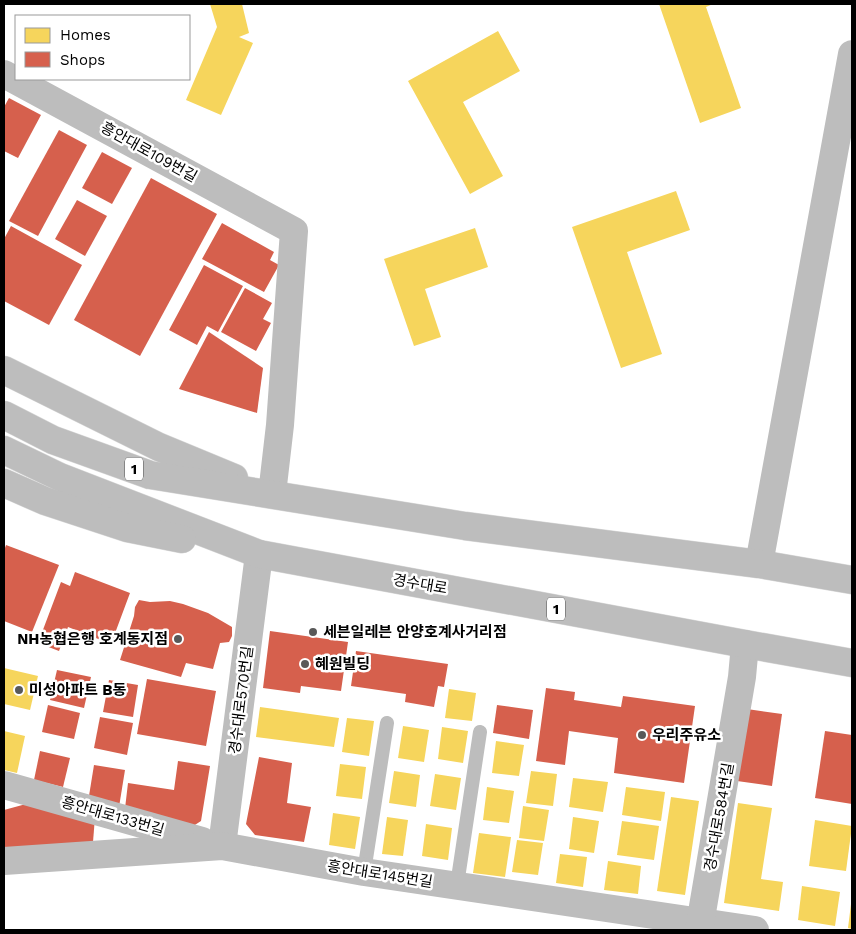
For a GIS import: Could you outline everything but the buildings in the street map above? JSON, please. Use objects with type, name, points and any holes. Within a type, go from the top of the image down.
[{"type":"street","points":[[759,564],[852,54]]},
{"type":"street","name":"흥안대로109번길","points":[[4,74],[15,80]]},
{"type":"street","name":"흥안대로109번길","points":[[15,80],[294,231],[280,425],[272,494]]},
{"type":"street","points":[[4,370],[159,446],[272,494]]},
{"type":"street","name":"1","points":[[4,415],[53,440],[150,476],[465,526],[759,564],[852,580]]},
{"type":"street","name":"경수대로","points":[[4,450],[60,477],[259,554],[852,663]]},
{"type":"street","points":[[4,482],[45,501],[127,528],[259,554]]},
{"type":"street","name":"경수대로570번길","points":[[222,846],[259,554]]},
{"type":"street","name":"경수대로584번길","points":[[700,926],[742,677],[745,644]]},
{"type":"street","name":"흥안대로133번길","points":[[4,785],[222,846]]},
{"type":"street","name":"흥안대로145번길","points":[[4,861],[222,846],[364,872],[457,885],[700,926],[755,930]]},
{"type":"lane","points":[[364,872],[388,722]]},
{"type":"lane","points":[[457,885],[480,732]]},
{"type":"place","name":"세븐일레븐 안양호계사거리점","points":[[313,632]]},
{"type":"place","name":"NH농협은행 호계동지점","points":[[178,639]]},
{"type":"place","name":"혜원빌딩","points":[[305,664]]},
{"type":"place","name":"미성아파트 B동","points":[[19,690]]},
{"type":"place","name":"우리주유소","points":[[642,735]]}]
